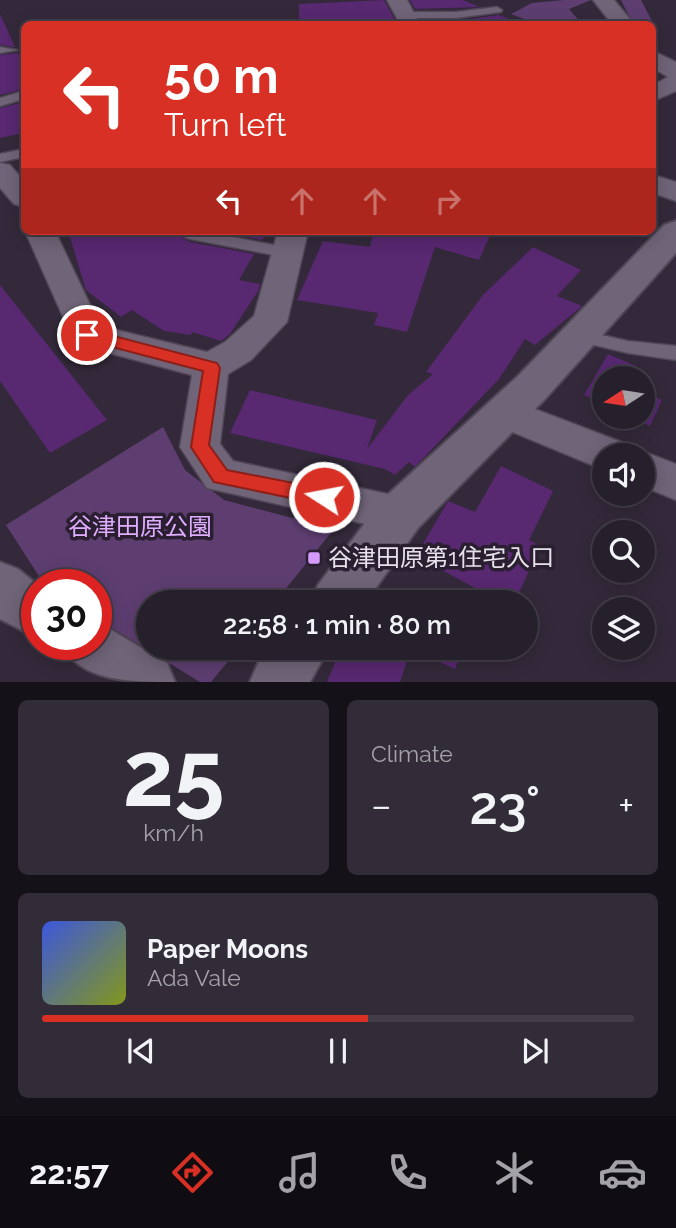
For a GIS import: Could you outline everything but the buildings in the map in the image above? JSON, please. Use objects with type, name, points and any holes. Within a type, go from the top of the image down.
[{"type":"street","points":[[603,0],[620,21]]},
{"type":"street","points":[[656,60],[676,72]]},
{"type":"street","points":[[656,92],[676,82]]},
{"type":"street","points":[[0,171],[21,195]]},
{"type":"street","points":[[656,184],[676,192]]},
{"type":"street","points":[[344,590],[401,513],[506,413],[676,232]]},
{"type":"street","points":[[42,235],[87,335],[211,368],[238,351],[270,322],[292,242]]},
{"type":"street","points":[[211,368],[200,447],[221,476],[401,513]]},
{"type":"street","points":[[506,413],[592,448]]},
{"type":"street","points":[[655,473],[676,482]]},
{"type":"street","points":[[112,660],[148,682]]},
{"type":"street","points":[[277,682],[293,660]]},
{"type":"lane","points":[[404,13],[456,15],[497,10],[482,0]]},
{"type":"lane","points":[[0,102],[21,97]]},
{"type":"lane","points":[[0,158],[21,154]]},
{"type":"lane","points":[[203,235],[292,242]]},
{"type":"lane","points":[[579,336],[628,347],[676,353]]},
{"type":"green space","points":[[591,0],[569,9],[579,21],[529,21],[511,14],[532,3]]},
{"type":"green space","points":[[621,0],[641,0],[652,21],[632,21]]},
{"type":"green space","name":"谷津田原公園","points":[[163,427],[185,470],[224,500],[334,529],[285,590],[136,590],[136,643],[112,628],[112,569],[34,569],[6,525]]},
{"type":"green space","name":"谷津田原公園","points":[[164,660],[229,660],[211,682],[200,682]]},
{"type":"place","name":"谷津田原第1住宅入口","points":[[314,558]]},
{"type":"route","points":[[87,335],[211,368],[200,447],[221,476],[324,497]]}]
